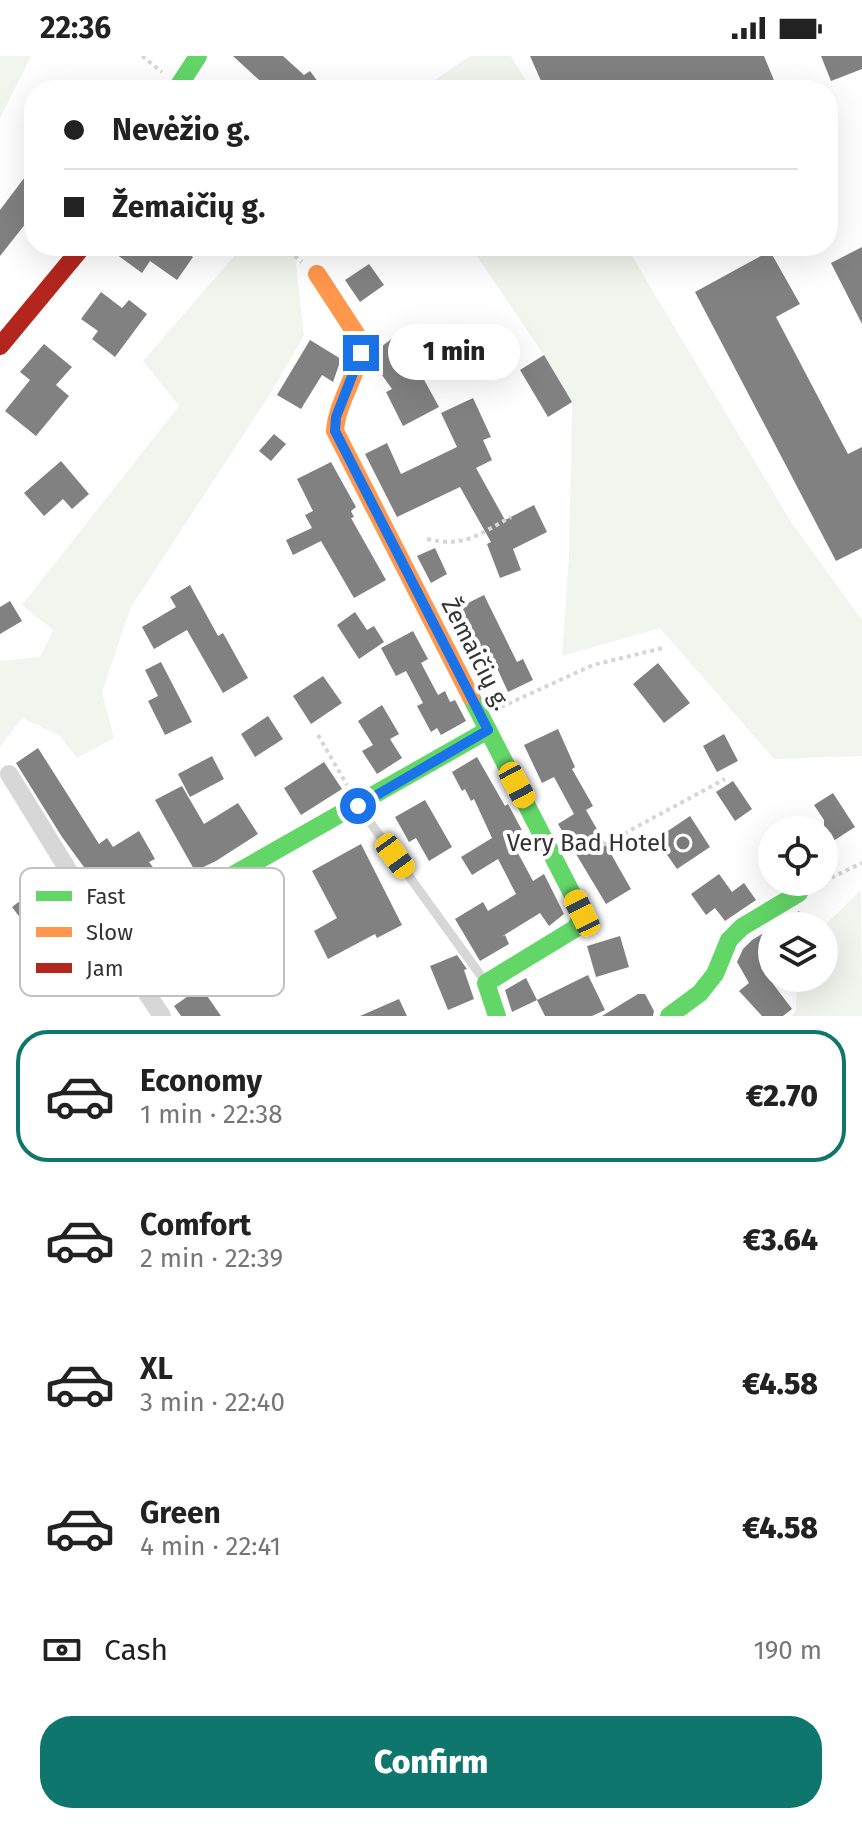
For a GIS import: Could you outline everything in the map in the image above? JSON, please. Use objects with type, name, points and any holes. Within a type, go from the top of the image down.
[{"type":"street","points":[[182,80],[198,56]]},
{"type":"street","points":[[0,346],[76,256]]},
{"type":"street","name":"Žemaičių g.","points":[[317,274],[360,340],[361,353],[336,417],[335,431],[582,913],[576,928],[486,983]]},
{"type":"street","points":[[247,868],[358,806],[484,723]]},
{"type":"street","points":[[9,774],[67,868]]},
{"type":"street","points":[[669,1016],[700,993],[715,974],[722,954],[735,933],[794,896]]},
{"type":"street","points":[[486,983],[497,1016]]},
{"type":"street","points":[[149,996],[162,1016]]},
{"type":"lane","points":[[358,806],[486,983]]},
{"type":"path","points":[[142,56],[164,73]]},
{"type":"path","points":[[427,539],[447,544],[465,541],[511,517]]},
{"type":"path","points":[[484,723],[593,665],[663,648]]},
{"type":"path","points":[[318,735],[358,806]]},
{"type":"path","points":[[603,845],[725,779]]},
{"type":"path","points":[[838,874],[862,863]]},
{"type":"shaded area","points":[[0,56],[31,56],[0,118]]},
{"type":"shaded area","points":[[470,56],[511,56],[526,80],[435,80]]},
{"type":"shaded area","points":[[234,256],[298,256],[296,264],[304,336],[270,394],[131,607],[102,692],[114,738],[77,758],[59,735],[22,718],[0,747],[0,661],[40,657],[53,630],[22,605],[179,406],[143,361]]},
{"type":"shaded area","points":[[477,256],[632,256],[791,522],[862,620],[862,756],[774,759],[660,628],[562,656],[569,556],[572,402]]},
{"type":"shaded area","points":[[861,890],[862,1016],[792,1016],[796,1010],[797,992],[838,992],[838,912]]},
{"type":"building","points":[[233,56],[283,56],[304,75],[310,71],[317,80],[259,80]]},
{"type":"building","points":[[530,56],[764,56],[774,80],[632,80],[541,80]]},
{"type":"building","points":[[821,56],[862,56],[862,69],[831,80]]},
{"type":"building","points":[[24,178],[24,226],[0,256],[0,210]]},
{"type":"building","points":[[862,247],[862,324],[831,263]]},
{"type":"building","points":[[119,256],[193,257],[177,280],[150,261],[142,273]]},
{"type":"building","points":[[761,256],[773,256],[800,304],[776,317],[848,454],[862,447],[862,548],[836,561],[695,292]]},
{"type":"building","points":[[369,264],[384,285],[360,302],[345,280]]},
{"type":"building","points":[[101,292],[122,308],[129,300],[147,314],[115,357],[92,339],[98,331],[81,319]]},
{"type":"building","points":[[407,327],[421,346],[410,354],[439,407],[403,426],[386,392],[392,389],[374,364],[377,350]]},
{"type":"building","points":[[310,340],[341,359],[333,382],[322,375],[301,409],[277,395]]},
{"type":"building","points":[[44,344],[72,367],[56,385],[69,396],[36,436],[5,411],[30,380],[20,372]]},
{"type":"building","points":[[544,355],[572,402],[548,417],[520,370]]},
{"type":"building","points":[[473,398],[491,437],[483,440],[492,460],[476,468],[505,520],[534,505],[547,532],[513,549],[521,570],[500,578],[487,544],[491,542],[460,487],[397,517],[365,454],[387,443],[401,474],[457,447],[441,413]]},
{"type":"building","points":[[274,434],[286,444],[271,461],[259,451]]},
{"type":"building","points":[[61,461],[89,494],[72,509],[63,499],[44,516],[24,493]]},
{"type":"building","points":[[331,462],[356,507],[351,511],[354,517],[351,518],[386,580],[354,598],[321,541],[293,555],[286,540],[312,528],[305,515],[313,511],[297,479]]},
{"type":"building","points":[[435,548],[447,574],[431,583],[417,556]]},
{"type":"building","points":[[190,585],[218,636],[223,633],[248,678],[223,693],[187,630],[154,649],[142,627],[176,607],[170,597]]},
{"type":"building","points":[[484,595],[517,662],[523,659],[533,680],[508,692],[491,655],[486,657],[482,649],[469,656],[448,613]]},
{"type":"building","points":[[10,601],[22,621],[0,634],[0,607]]},
{"type":"building","points":[[355,612],[367,630],[374,626],[384,642],[359,659],[337,625]]},
{"type":"building","points":[[413,631],[428,659],[421,663],[438,695],[445,691],[450,702],[455,700],[466,721],[441,735],[437,728],[431,732],[417,706],[423,703],[406,671],[396,676],[381,648]]},
{"type":"building","points":[[161,662],[192,722],[165,735],[148,701],[158,696],[145,670]]},
{"type":"building","points":[[658,663],[690,703],[664,723],[633,684]]},
{"type":"building","points":[[323,676],[342,703],[311,724],[293,696]]},
{"type":"building","points":[[382,705],[399,734],[390,739],[402,758],[377,774],[362,751],[373,745],[358,721]]},
{"type":"building","points":[[268,716],[283,739],[255,757],[241,734]]},
{"type":"building","points":[[558,729],[575,767],[572,769],[593,806],[586,810],[631,889],[606,904],[558,824],[574,814],[554,777],[542,783],[524,745]]},
{"type":"building","points":[[724,734],[738,761],[717,772],[703,746]]},
{"type":"building","points":[[38,748],[99,844],[107,838],[113,847],[139,831],[155,859],[149,862],[154,868],[85,868],[16,763]]},
{"type":"building","points":[[212,756],[224,779],[190,797],[178,774]]},
{"type":"building","points":[[477,757],[525,836],[512,842],[533,881],[544,874],[564,914],[549,926],[540,913],[501,937],[505,935],[509,944],[480,961],[455,919],[483,902],[488,911],[516,894],[498,859],[472,875],[461,857],[492,838],[474,799],[471,801],[465,789],[462,791],[452,772]]},
{"type":"building","points":[[324,762],[342,789],[301,815],[284,788]]},
{"type":"building","points":[[733,781],[752,809],[735,821],[716,792]]},
{"type":"building","points":[[182,786],[204,824],[238,803],[258,834],[216,861],[193,868],[155,800]]},
{"type":"building","points":[[833,793],[855,827],[838,838],[838,816],[821,816],[814,805]]},
{"type":"building","points":[[425,800],[452,847],[429,861],[416,838],[409,842],[395,817]]},
{"type":"building","points":[[690,816],[710,847],[677,869],[656,839]]},
{"type":"building","points":[[361,844],[402,925],[377,938],[375,934],[328,959],[314,931],[337,918],[312,871]]},
{"type":"building","points":[[719,874],[732,892],[744,883],[756,900],[725,921],[715,908],[706,915],[691,894]]},
{"type":"building","points":[[20,901],[20,918],[12,907]]},
{"type":"building","points":[[620,936],[629,967],[596,977],[587,946]]},
{"type":"building","points":[[758,936],[758,992],[779,992],[792,1009],[783,1016],[762,1016],[739,991],[749,983],[737,962]]},
{"type":"building","points":[[457,955],[467,969],[464,970],[474,999],[448,1010],[430,966]]},
{"type":"building","points":[[588,975],[605,1010],[592,1016],[545,1016],[537,1000]]},
{"type":"building","points":[[526,978],[537,1000],[512,1012],[505,990]]},
{"type":"building","points":[[638,994],[645,994],[654,1011],[653,1016],[602,1016]]},
{"type":"building","points":[[188,996],[207,996],[221,1016],[181,1016],[174,1006]]},
{"type":"building","points":[[399,999],[407,1016],[360,1016]]},
{"type":"traffic: fast","points":[[182,80],[198,56]]},
{"type":"traffic: fast","points":[[471,697],[582,913],[576,928],[486,983],[497,1016]]},
{"type":"traffic: fast","points":[[245,868],[488,730]]},
{"type":"traffic: fast","points":[[669,1016],[700,993],[715,974],[729,940],[742,927],[794,896]]},
{"type":"traffic: slow","points":[[317,274],[360,340],[357,363],[335,431],[471,697]]},
{"type":"traffic: jam","points":[[0,346],[75,256]]},
{"type":"place","name":"Very Bad Hotel","points":[[683,843]]},
{"type":"route","points":[[358,806],[488,730],[335,431],[336,417],[361,353]]}]
